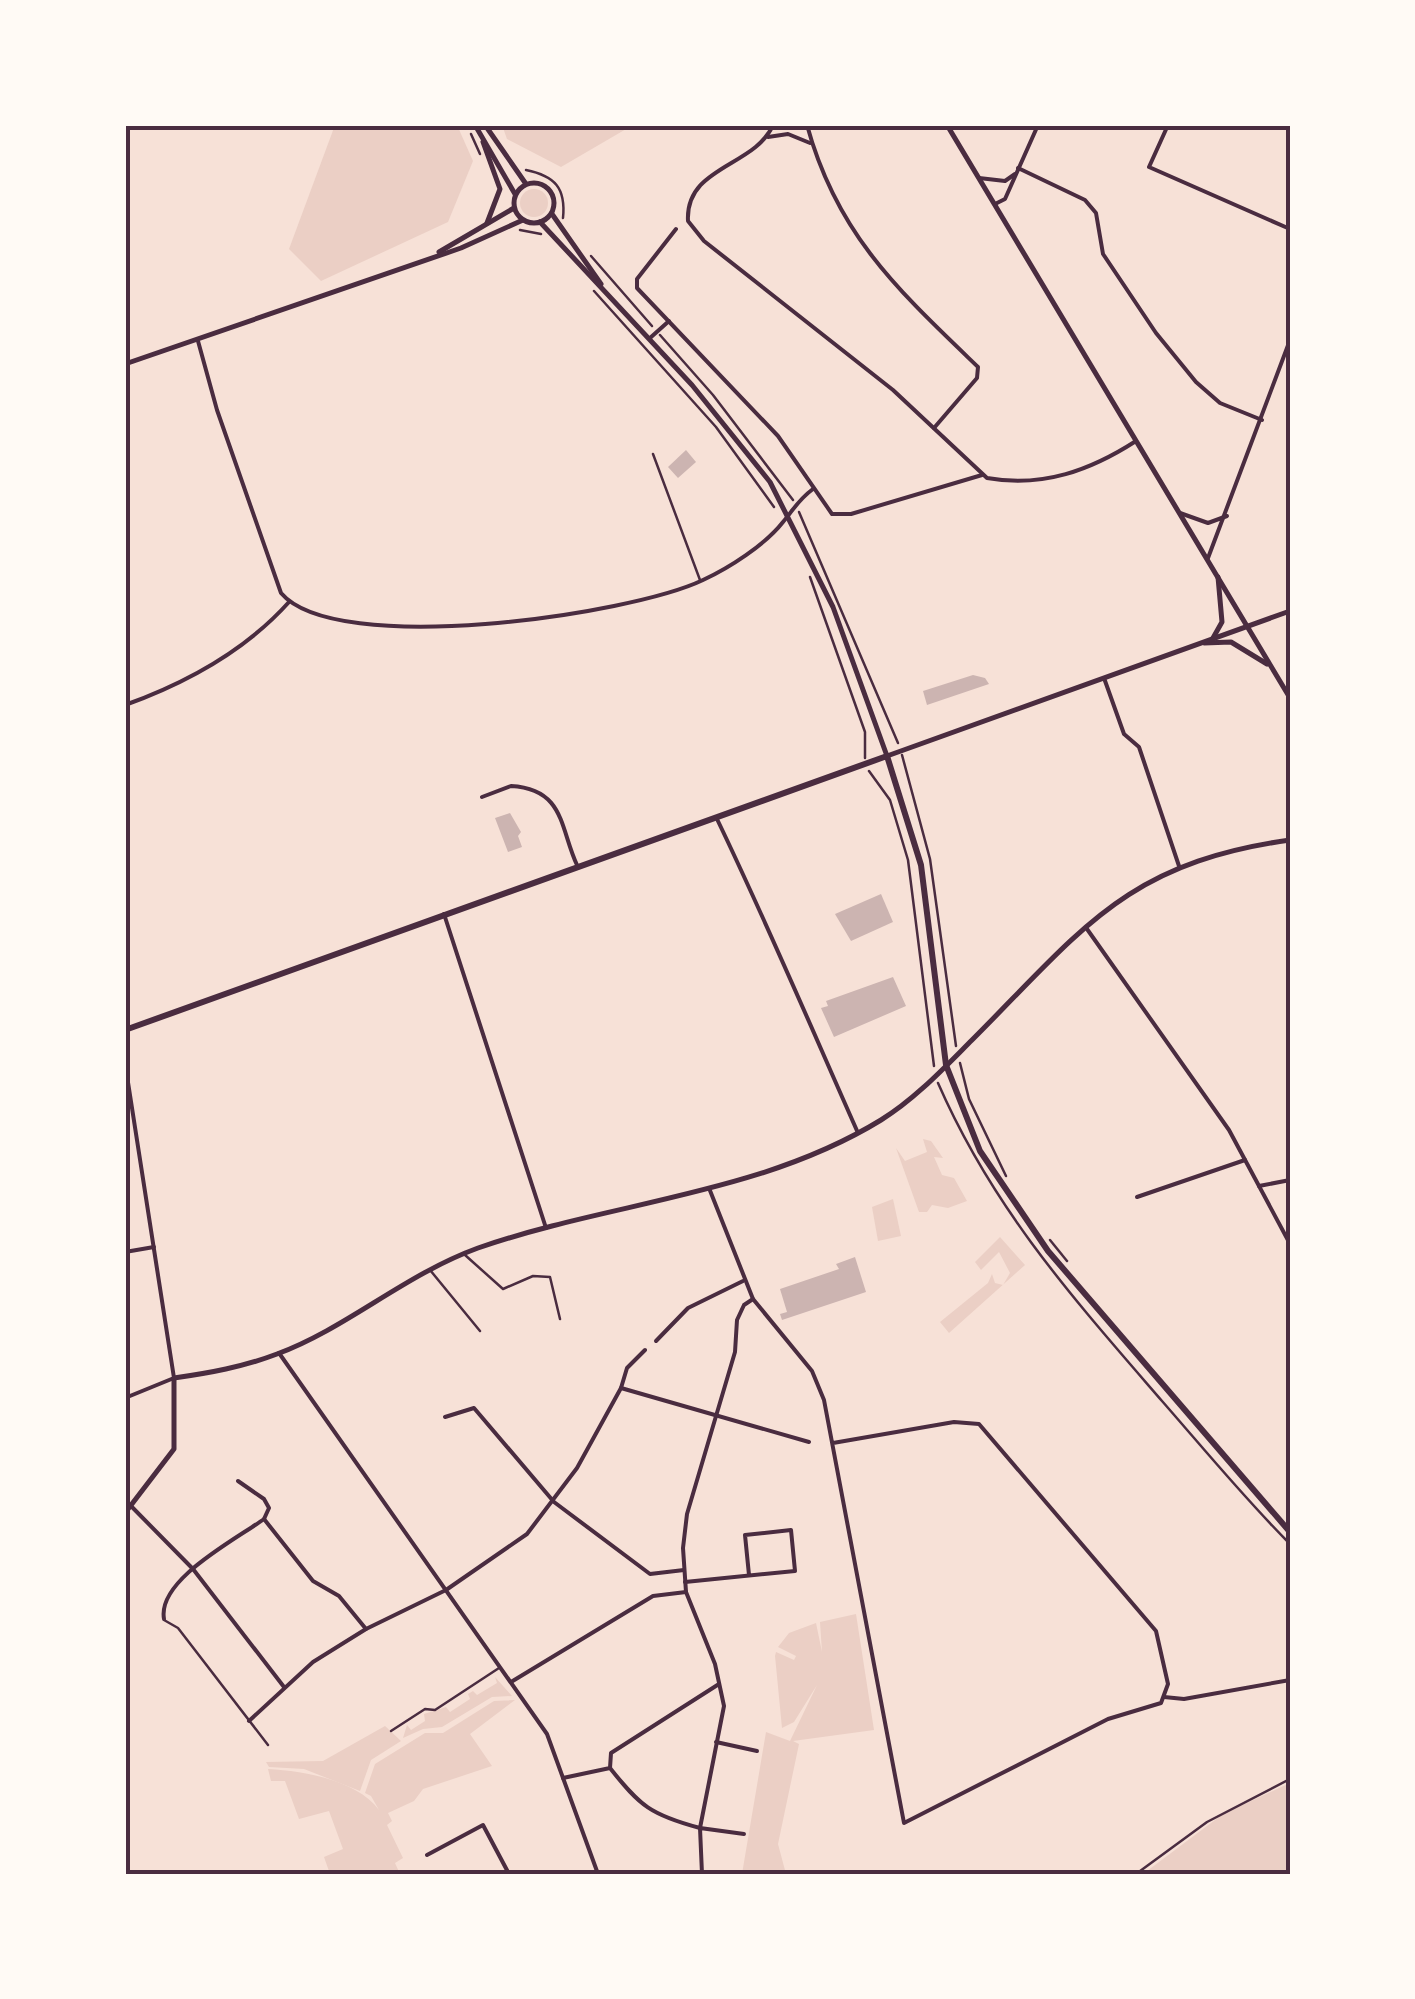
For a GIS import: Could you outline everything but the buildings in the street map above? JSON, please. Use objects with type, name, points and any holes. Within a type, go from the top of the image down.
[{"type":"main road","points":[[125,1030],[886,756],[921,865],[946,1065],[980,1151],[1035,1234],[1290,1532]]},
{"type":"street","points":[[472,125],[515,194],[514,208],[523,220]]},
{"type":"street","points":[[486,125],[526,184]]},
{"type":"street","points":[[768,137],[773,125]]},
{"type":"street","points":[[807,125],[844,220],[870,258],[910,304],[978,367],[977,378],[934,428]]},
{"type":"street","points":[[947,125],[1290,698]]},
{"type":"street","points":[[994,204],[1005,199],[1038,125]]},
{"type":"street","points":[[1168,125],[1149,167],[1290,228]]},
{"type":"street","points":[[812,145],[788,134],[768,137],[702,182],[692,195],[688,222],[704,241],[934,428],[982,474],[994,479],[1026,479],[1087,470],[1136,440]]},
{"type":"street","points":[[484,142],[500,189],[484,228]]},
{"type":"street","points":[[1018,168],[1084,200],[1096,214],[1103,254],[1156,334],[1196,382],[1220,403],[1262,420]]},
{"type":"street","points":[[979,178],[1005,181],[1016,174]]},
{"type":"street","points":[[515,194],[526,184],[539,182],[550,189],[555,201],[552,214],[540,222]]},
{"type":"street","points":[[432,256],[514,208]]},
{"type":"street","points":[[552,214],[602,286]]},
{"type":"street","points":[[125,364],[198,341],[523,220],[540,222],[732,432],[789,512],[833,607],[886,756],[1290,610]]},
{"type":"street","points":[[676,229],[637,279],[637,288],[778,436],[832,514],[844,516],[982,474]]},
{"type":"street","points":[[650,338],[670,321]]},
{"type":"street","points":[[1208,558],[1290,340]]},
{"type":"street","points":[[198,341],[230,450],[281,593],[299,611],[390,624],[529,622],[616,608],[701,582],[737,560],[783,523],[813,489]]},
{"type":"street","points":[[1180,513],[1208,523],[1227,516]]},
{"type":"street","points":[[1213,639],[1220,628],[1223,608],[1216,570]]},
{"type":"street","points":[[125,705],[200,671],[266,628],[289,602]]},
{"type":"street","points":[[1203,642],[1231,642],[1269,666]]},
{"type":"street","points":[[1104,678],[1124,734],[1139,747],[1179,866]]},
{"type":"street","points":[[482,797],[522,787],[549,800],[560,812],[578,865]]},
{"type":"street","points":[[716,816],[764,913],[782,965],[858,1133]]},
{"type":"street","points":[[125,1398],[174,1378],[231,1369],[280,1354],[429,1269],[464,1254],[709,1188],[858,1133],[898,1108],[935,1076],[1085,926],[1119,898],[1179,866],[1252,845],[1290,840]]},
{"type":"street","points":[[444,914],[547,1230]]},
{"type":"street","points":[[1085,926],[1193,1076],[1245,1160],[1290,1244]]},
{"type":"street","points":[[125,1064],[174,1378],[174,1449],[125,1512]]},
{"type":"street","points":[[1137,1197],[1245,1160]]},
{"type":"street","points":[[1259,1186],[1290,1180]]},
{"type":"street","points":[[709,1188],[753,1300],[812,1371],[834,1442],[904,1823],[1108,1719],[1152,1707],[1164,1697],[1168,1684],[1156,1631],[979,1424],[954,1422],[834,1442]]},
{"type":"street","points":[[125,1252],[154,1247]]},
{"type":"street","points":[[656,1341],[688,1308],[743,1281]]},
{"type":"street","points":[[702,1874],[700,1828],[724,1706],[715,1664],[686,1592],[687,1514],[736,1352],[737,1320],[744,1305],[753,1300]]},
{"type":"street","points":[[249,1721],[313,1662],[366,1629],[446,1590],[527,1534],[554,1502],[621,1388],[627,1368],[646,1350]]},
{"type":"street","points":[[280,1354],[546,1734],[598,1874]]},
{"type":"street","points":[[621,1388],[809,1442]]},
{"type":"street","points":[[445,1416],[474,1408],[554,1502],[650,1574],[684,1570]]},
{"type":"street","points":[[164,1619],[164,1600],[193,1569],[264,1519],[269,1508],[264,1499],[238,1481]]},
{"type":"street","points":[[130,1506],[193,1569],[284,1687]]},
{"type":"street","points":[[264,1519],[313,1581],[340,1596],[366,1629]]},
{"type":"street","points":[[685,1582],[795,1571],[791,1530],[746,1535],[749,1575]]},
{"type":"street","points":[[511,1682],[653,1596],[686,1592]]},
{"type":"street","points":[[1164,1697],[1184,1699],[1290,1680]]},
{"type":"street","points":[[720,1683],[612,1752],[610,1768],[630,1797],[661,1818],[744,1834]]},
{"type":"street","points":[[716,1742],[757,1752]]},
{"type":"street","points":[[563,1778],[610,1768]]},
{"type":"street","points":[[427,1855],[483,1825],[509,1874]]},
{"type":"lane","points":[[653,454],[701,582]]},
{"type":"lane","points":[[464,1254],[503,1289],[533,1276],[550,1277],[560,1319]]},
{"type":"lane","points":[[429,1269],[480,1331]]},
{"type":"lane","points":[[646,1350],[656,1341]]},
{"type":"lane","points":[[164,1619],[178,1628],[268,1745]]},
{"type":"lane","points":[[391,1732],[425,1709],[436,1710],[500,1667]]},
{"type":"path","points":[[472,125],[484,164]]},
{"type":"path","points":[[526,170],[553,179],[562,190],[563,221]]},
{"type":"path","points":[[513,230],[528,228],[551,244]]},
{"type":"path","points":[[581,245],[658,332]]},
{"type":"path","points":[[583,278],[716,428],[774,506]]},
{"type":"path","points":[[806,568],[864,732],[862,749]]},
{"type":"path","points":[[906,764],[904,773],[936,892],[958,1054],[969,1099],[1012,1186]]},
{"type":"path","points":[[872,779],[890,800],[908,860],[935,1076],[971,1156],[1023,1234],[1290,1544]]},
{"type":"path","points":[[1045,1234],[1075,1271]]},
{"type":"path","points":[[1136,1874],[1207,1822],[1290,1779]]},
{"type":"shaded area","points":[[335,125],[457,125],[473,161],[448,222],[321,281],[289,249]]},
{"type":"shaded area","points":[[502,125],[633,125],[561,167],[507,139]]},
{"type":"shaded area","points":[[534,189],[544,193],[548,203],[544,213],[534,217],[524,213],[520,203],[524,193]]},
{"type":"shaded area","points":[[923,1139],[931,1141],[943,1158],[934,1157],[942,1175],[954,1178],[967,1201],[948,1208],[932,1205],[927,1212],[919,1212],[896,1148],[905,1161],[927,1152]]},
{"type":"shaded area","points":[[893,1199],[901,1236],[878,1241],[872,1207]]},
{"type":"shaded area","points":[[1000,1237],[1025,1265],[1003,1284],[1010,1273],[999,1252],[981,1270],[975,1262]]},
{"type":"shaded area","points":[[992,1274],[995,1283],[1003,1285],[949,1333],[940,1322],[988,1283]]},
{"type":"shaded area","points":[[856,1614],[874,1730],[793,1741],[799,1744],[778,1844],[786,1874],[742,1874],[766,1732],[790,1741],[817,1685],[794,1722],[782,1728],[775,1656],[776,1652],[794,1660],[796,1656],[778,1647],[789,1633],[816,1623],[822,1652],[820,1622]]},
{"type":"shaded area","points":[[495,1677],[512,1696],[492,1697],[442,1727],[423,1729],[403,1738],[407,1725],[411,1730],[425,1721],[424,1714],[446,1707],[450,1712],[470,1699],[468,1694],[473,1691],[477,1695],[497,1683]]},
{"type":"shaded area","points":[[515,1700],[470,1734],[492,1766],[423,1789],[414,1801],[388,1813],[392,1821],[387,1825],[403,1858],[395,1863],[400,1874],[330,1874],[324,1857],[343,1849],[329,1811],[299,1819],[285,1781],[271,1781],[268,1769],[329,1779],[357,1791],[379,1810],[365,1793],[375,1764],[425,1733],[443,1733],[494,1701]]},
{"type":"shaded area","points":[[385,1726],[401,1741],[371,1760],[360,1791],[304,1769],[269,1767],[266,1762],[323,1761]]},
{"type":"shaded area","points":[[1290,1783],[1290,1869],[1281,1874],[1143,1874],[1223,1814]]}]
